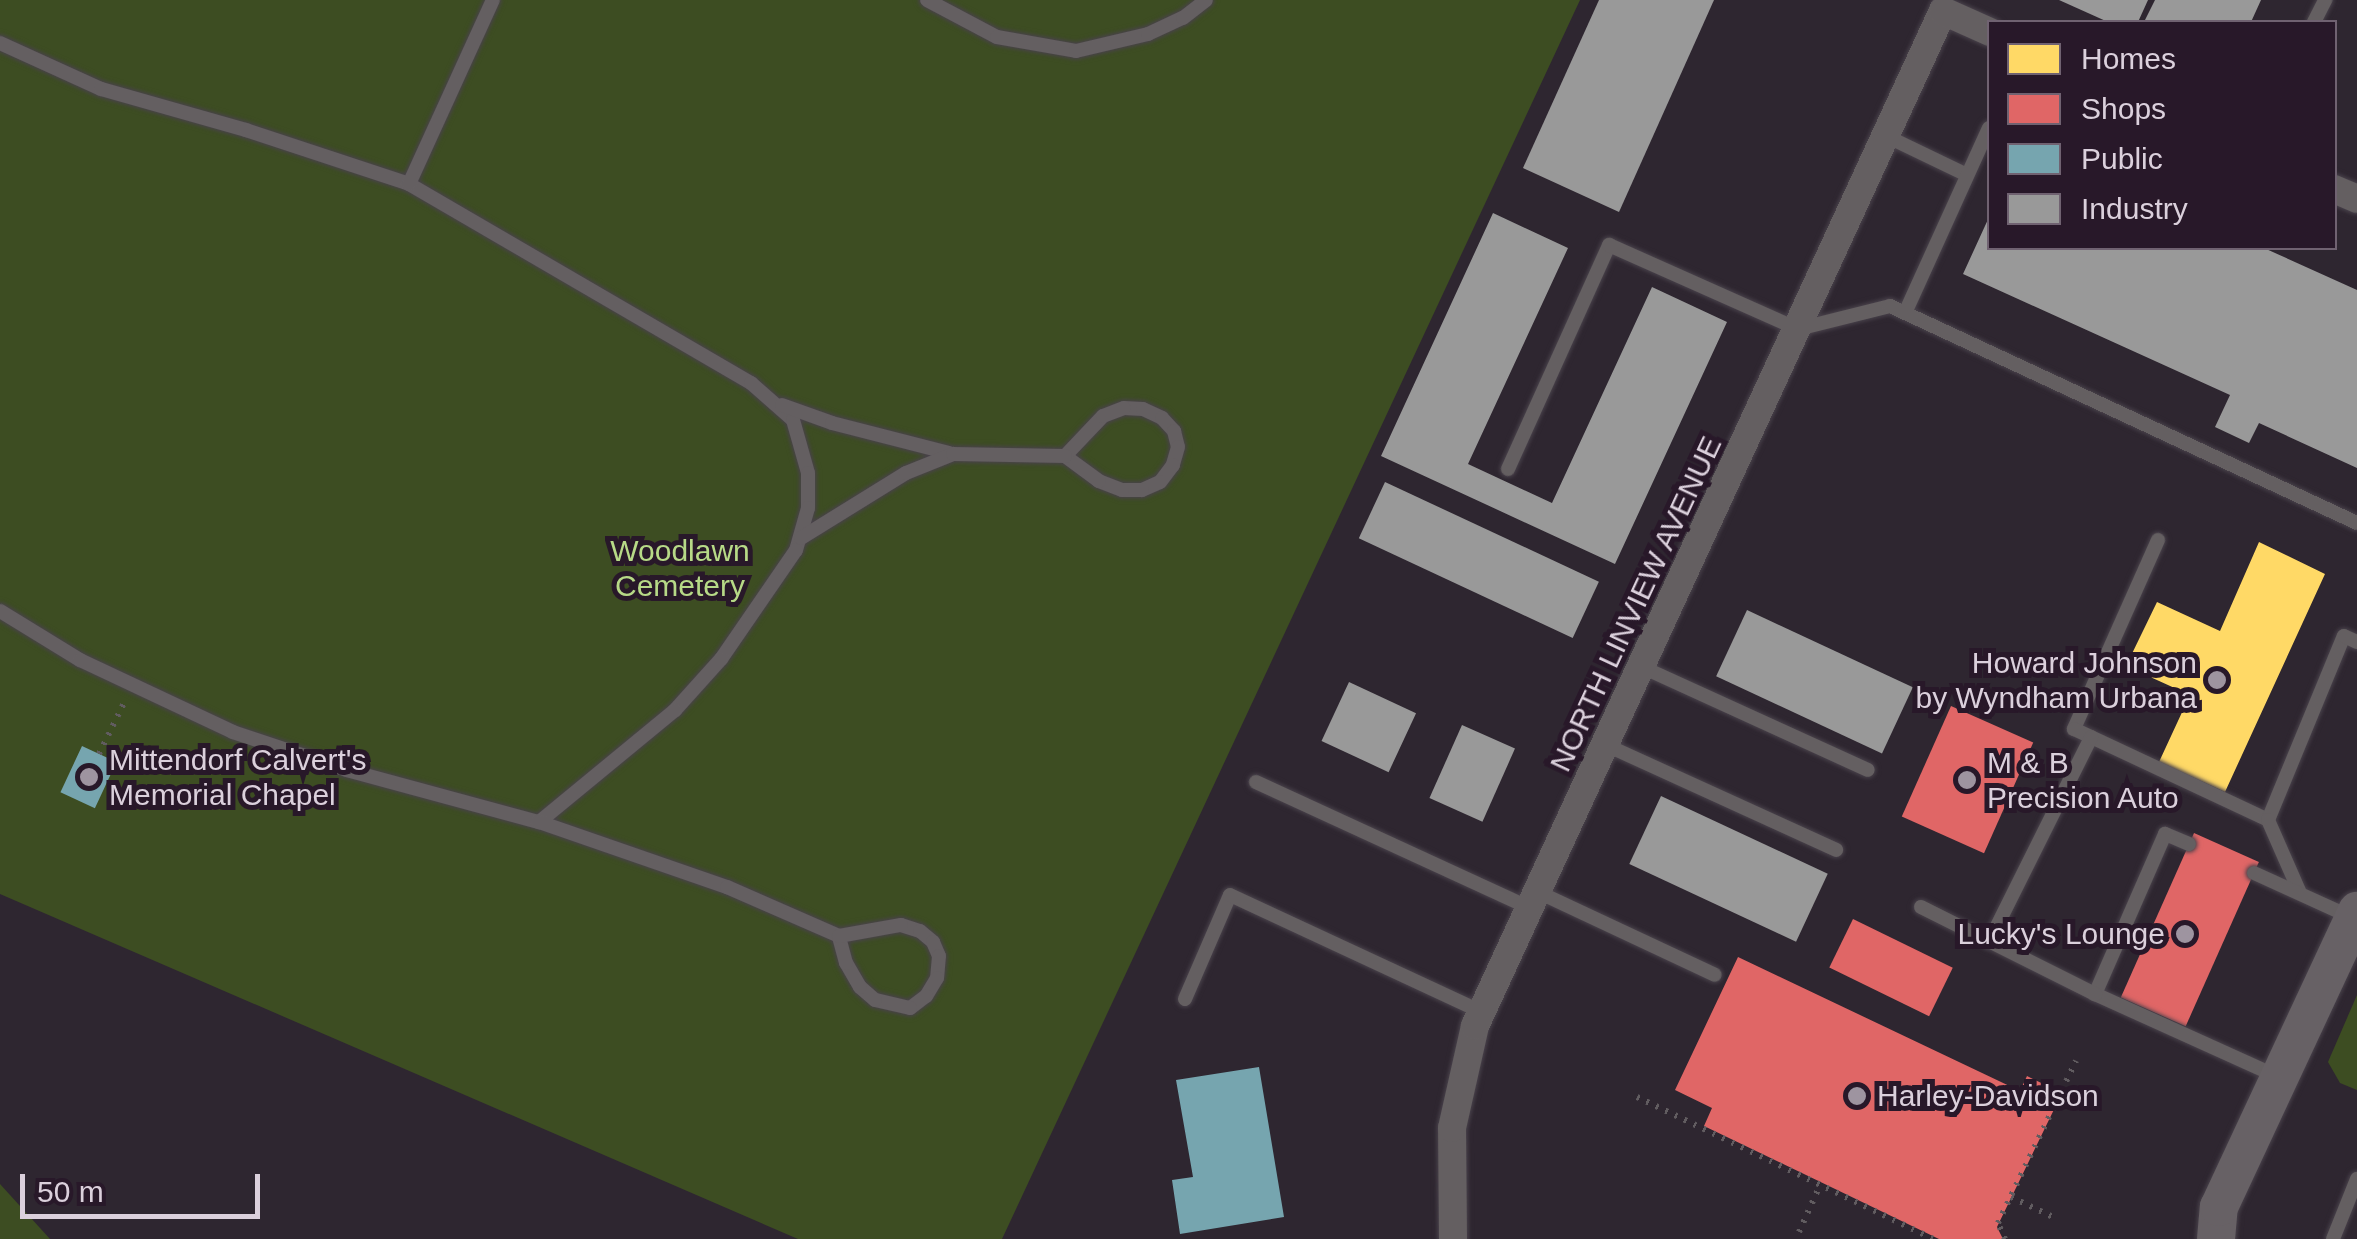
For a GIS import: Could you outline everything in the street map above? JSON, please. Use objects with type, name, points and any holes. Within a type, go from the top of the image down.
[{"type":"main road","points":[[2186,1239],[2217,1223],[2279,1077],[2355,915]]},
{"type":"street","points":[[1938,4],[1987,30]]},
{"type":"street","name":"NORTH LINVIEW AVENUE","points":[[1453,1239],[1452,1128],[1463,1067],[1482,1012],[1886,136],[1938,4]]},
{"type":"lane","points":[[409,184],[493,0]]},
{"type":"lane","points":[[927,0],[998,37],[1076,51],[1148,34],[1183,18],[1206,0]]},
{"type":"lane","points":[[0,43],[101,90],[246,130],[409,184],[751,383],[777,403],[800,432],[808,472],[808,508],[801,538],[731,646],[675,710],[539,822]]},
{"type":"lane","points":[[1906,313],[1987,132]]},
{"type":"lane","points":[[1886,136],[1967,176]]},
{"type":"lane","points":[[1508,469],[1610,244],[1798,330],[1890,306],[2357,523]]},
{"type":"lane","points":[[777,403],[832,423],[953,454],[1066,456],[1099,481],[1122,490],[1142,490],[1160,482],[1173,466],[1178,447],[1174,432],[1162,418],[1143,409],[1124,408],[1103,416],[1066,456]]},
{"type":"lane","points":[[801,538],[906,472],[953,454]]},
{"type":"lane","points":[[2158,540],[2074,728],[2268,820],[2300,893]]},
{"type":"lane","points":[[0,610],[132,686],[249,738],[347,770],[539,822],[727,887],[839,936],[880,926],[920,930],[933,942],[939,956],[937,978],[926,996],[910,1008],[875,1000],[860,987],[846,963],[839,936]]},
{"type":"lane","points":[[2268,820],[2344,636],[2357,642]]},
{"type":"lane","points":[[1642,668],[1868,770]]},
{"type":"lane","points":[[1989,942],[2091,736]]},
{"type":"lane","points":[[1606,744],[1836,850]]},
{"type":"lane","points":[[1256,782],[1715,975]]},
{"type":"lane","points":[[2094,994],[2165,834],[2189,844]]},
{"type":"lane","points":[[2254,873],[2355,915]]},
{"type":"lane","points":[[1184,1000],[1230,895],[1482,1012]]},
{"type":"lane","points":[[1921,908],[2094,994],[2279,1077]]},
{"type":"lane","points":[[2333,1239],[2357,1179]]},
{"type":"path","points":[[99,754],[132,686]]},
{"type":"path","points":[[2005,1239],[1998,1223],[2076,1060]]},
{"type":"path","points":[[1638,1097],[1933,1239]]},
{"type":"path","points":[[1799,1232],[1820,1185]]},
{"type":"path","points":[[2011,1196],[2053,1217]]},
{"type":"green space","name":"Woodlawn Cemetery","points":[[0,0],[1580,0],[1002,1239],[798,1239],[0,894]]},
{"type":"green space","points":[[2357,995],[2357,1090],[2340,1083],[2328,1062]]},
{"type":"green space","points":[[0,1184],[50,1239],[0,1239]]},
{"type":"building: Homes","name":"Howard Johnson by Wyndham Urbana","points":[[2259,542],[2325,574],[2225,792],[2159,762],[2190,695],[2126,666],[2157,602],[2220,631]]},
{"type":"building: Shops","name":"M & B Precision Auto","points":[[1951,706],[2033,743],[1984,853],[1902,817]]},
{"type":"building: Shops","name":"Lucky's Lounge","points":[[2194,833],[2259,862],[2186,1026],[2121,997]]},
{"type":"building: Shops","points":[[1853,919],[1953,968],[1929,1016],[1829,968]]},
{"type":"building: Shops","name":"Harley-Davidson","points":[[1738,957],[2020,1091],[2027,1076],[2062,1093],[1997,1227],[2003,1239],[1939,1239],[1704,1126],[1712,1108],[1675,1090]]},
{"type":"building: Public","name":"Mittendorf Calvert's Memorial Chapel","points":[[82,746],[116,762],[95,808],[60,792]]},
{"type":"building: Public","points":[[1259,1067],[1284,1217],[1180,1234],[1172,1180],[1193,1177],[1176,1080]]},
{"type":"building: Industry","points":[[1599,0],[1714,0],[1619,212],[1523,168]]},
{"type":"building: Industry","points":[[2059,0],[2148,0],[2139,20],[2104,20]]},
{"type":"building: Industry","points":[[2155,0],[2261,0],[2252,20],[2145,20]]},
{"type":"building: Industry","points":[[1493,213],[1568,248],[1468,464],[1552,503],[1652,287],[1727,322],[1615,564],[1381,456]]},
{"type":"building: Industry","points":[[1987,222],[1987,250],[2268,250],[2357,290],[2357,468],[2259,423],[2249,443],[2215,427],[2230,395],[1963,274]]},
{"type":"building: Industry","points":[[1385,482],[1599,582],[1573,638],[1359,538]]},
{"type":"building: Industry","points":[[1747,610],[1913,687],[1882,753],[1716,676]]},
{"type":"building: Industry","points":[[1349,682],[1416,713],[1389,772],[1322,741]]},
{"type":"building: Industry","points":[[1462,725],[1515,749],[1482,822],[1429,798]]},
{"type":"building: Industry","points":[[1661,796],[1828,874],[1796,942],[1629,864]]},
{"type":"place","name":"Howard Johnson by Wyndham Urbana","points":[[2217,680]]},
{"type":"place","name":"Mittendorf Calvert's Memorial Chapel","points":[[89,777]]},
{"type":"place","name":"M & B Precision Auto","points":[[1967,780]]},
{"type":"place","name":"Lucky's Lounge","points":[[2185,934]]},
{"type":"place","name":"Harley-Davidson","points":[[1857,1096]]}]
